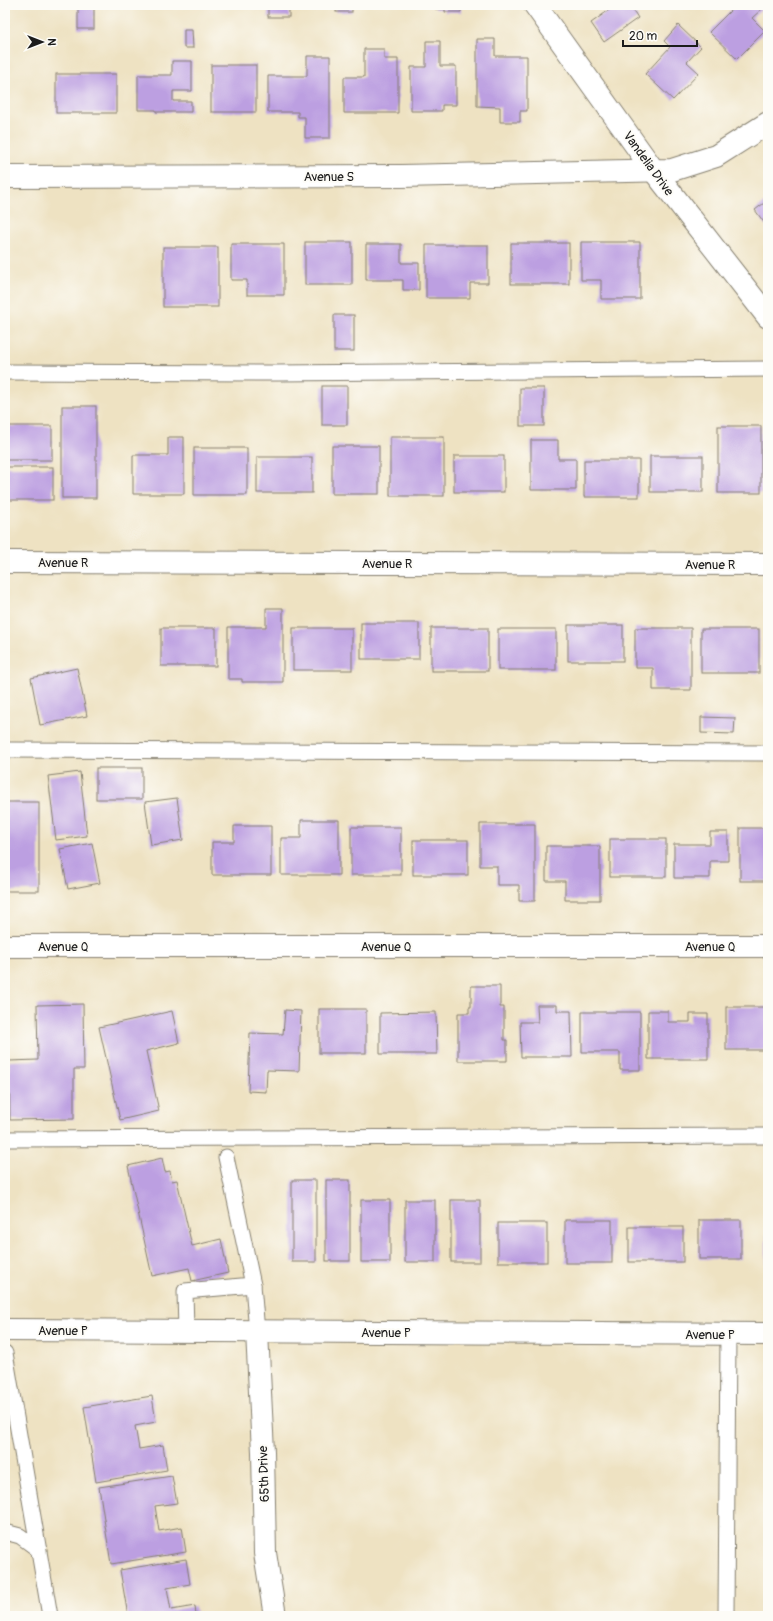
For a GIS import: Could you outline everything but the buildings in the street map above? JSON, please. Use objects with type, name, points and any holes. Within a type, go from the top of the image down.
[{"type":"street","name":"Vandelia Drive","points":[[536,5],[654,171],[768,317]]},
{"type":"street","name":"Avenue S","points":[[5,176],[400,176],[672,170],[716,156],[768,123]]},
{"type":"street","name":"Avenue R","points":[[5,562],[768,564]]},
{"type":"street","name":"Avenue Q","points":[[5,946],[768,946]]},
{"type":"street","name":"Avenue P","points":[[5,1330],[768,1334]]},
{"type":"street","name":"65th Drive","points":[[257,1332],[263,1452],[265,1553],[275,1616]]},
{"type":"lane","points":[[5,372],[278,373],[768,369]]},
{"type":"lane","points":[[5,750],[768,753]]},
{"type":"lane","points":[[5,1139],[768,1136]]},
{"type":"lane","points":[[226,1157],[253,1285],[257,1332]]},
{"type":"lane","points":[[186,1330],[185,1291],[253,1285]]},
{"type":"lane","points":[[726,1616],[728,1334]]},
{"type":"lane","points":[[5,1353],[50,1616]]},
{"type":"lane","points":[[5,1532],[20,1536],[39,1550]]}]
